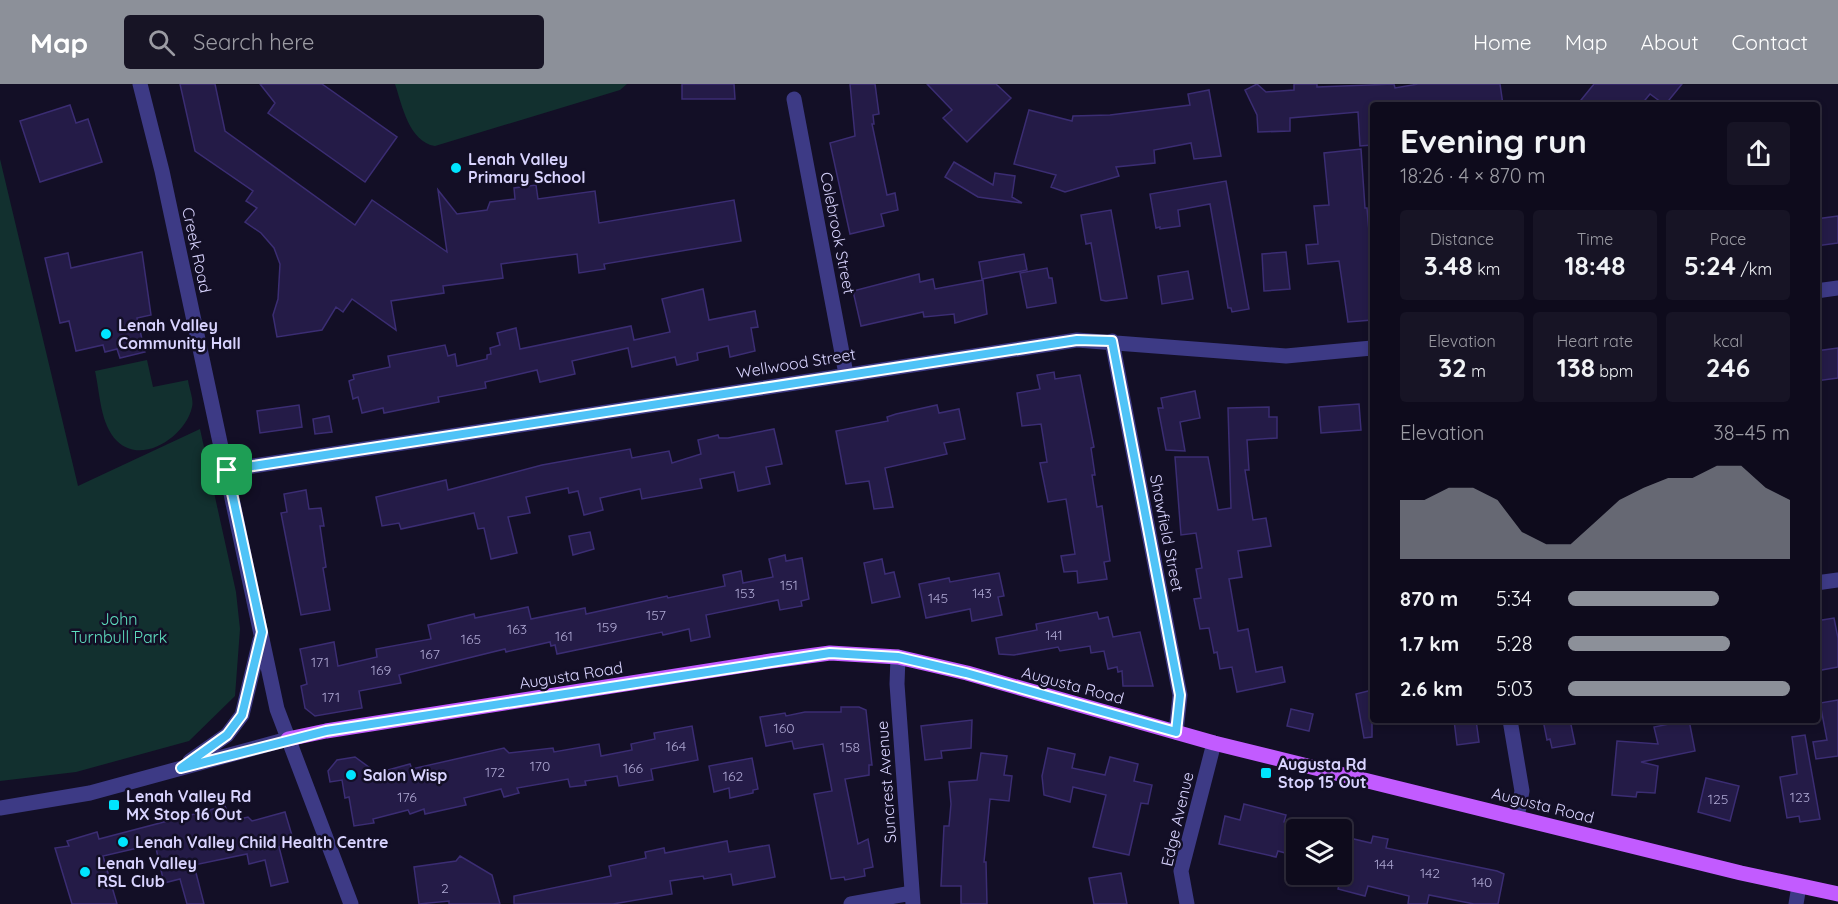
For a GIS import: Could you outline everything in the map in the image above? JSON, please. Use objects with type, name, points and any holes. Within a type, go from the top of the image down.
[{"type":"main road","name":"Augusta Road","points":[[288,740],[771,661],[830,653],[898,657],[966,673],[1214,743],[1838,894]]},
{"type":"street","name":"Creek Road","points":[[140,84],[227,470],[277,709],[351,904]]},
{"type":"street","name":"Colebrook Street","points":[[794,99],[846,374]]},
{"type":"street","points":[[1820,290],[1838,288]]},
{"type":"street","name":"Wellwood Street","points":[[227,470],[1077,340],[1286,356],[1370,348]]},
{"type":"street","name":"Shawfield Street","points":[[1112,341],[1180,695],[1176,732]]},
{"type":"street","points":[[1820,582],[1838,580]]},
{"type":"street","points":[[181,768],[227,735],[242,715],[262,632]]},
{"type":"street","name":"Suncrest Avenue","points":[[898,657],[897,684],[913,899]]},
{"type":"street","points":[[1511,723],[1522,791],[1517,817]]},
{"type":"street","points":[[0,808],[90,793],[288,740]]},
{"type":"street","name":"Edge Avenue","points":[[1187,904],[1181,871],[1214,743]]},
{"type":"street","points":[[1796,904],[1799,886]]},
{"type":"street","points":[[851,904],[913,899]]},
{"type":"green space","points":[[395,84],[627,84],[620,90],[435,146],[419,138],[413,130],[404,112]]},
{"type":"green space","name":"John Turnbull Park","points":[[0,159],[78,486],[200,429],[236,592],[240,629],[235,696],[189,741],[76,772],[0,781]]},
{"type":"green space","points":[[147,360],[153,387],[188,380],[192,404],[188,418],[172,437],[150,449],[138,450],[127,448],[111,434],[104,417],[95,371]]},
{"type":"building","points":[[180,84],[215,84],[225,131],[355,225],[372,200],[447,252],[438,190],[457,214],[487,210],[490,202],[515,199],[514,188],[536,185],[538,199],[595,191],[599,223],[734,200],[741,241],[604,264],[605,269],[579,273],[577,254],[501,264],[503,278],[443,286],[444,293],[391,301],[396,330],[352,299],[343,312],[336,307],[322,330],[277,337],[273,315],[278,299],[280,264],[274,248],[261,233],[245,222],[257,208],[246,201],[253,191],[195,151]]},
{"type":"building","points":[[260,84],[322,84],[397,137],[365,182],[268,113],[275,103]]},
{"type":"building","points":[[682,84],[734,84],[735,99],[682,99]]},
{"type":"building","points":[[850,84],[875,84],[879,114],[873,115],[874,124],[872,124],[887,195],[895,193],[898,210],[881,214],[884,226],[850,234],[830,143],[855,136]]},
{"type":"building","points":[[927,84],[996,84],[1011,98],[967,142],[943,118],[952,110]]},
{"type":"building","points":[[1257,84],[1266,92],[1294,90],[1294,84],[1317,84],[1317,87],[1394,84],[1395,88],[1418,84],[1500,84],[1503,102],[1370,102],[1370,145],[1360,146],[1358,112],[1290,118],[1290,131],[1258,132],[1257,115],[1245,90]]},
{"type":"building","points":[[1594,84],[1682,84],[1667,102],[1661,102],[1650,94],[1643,102],[1579,102]]},
{"type":"building","points":[[1209,90],[1221,156],[1194,159],[1191,143],[1154,150],[1155,163],[1116,167],[1119,176],[1065,192],[1051,187],[1056,175],[1014,164],[1029,110],[1072,121],[1073,116],[1110,115],[1190,105],[1188,94]]},
{"type":"building","points":[[70,105],[76,123],[88,119],[102,162],[40,182],[20,121]]},
{"type":"building","points":[[1361,149],[1370,244],[1370,320],[1348,322],[1339,261],[1308,264],[1306,245],[1318,244],[1314,206],[1329,205],[1324,153]]},
{"type":"building","points":[[954,162],[993,185],[995,173],[1015,176],[1012,197],[1022,203],[978,197],[945,177]]},
{"type":"building","points":[[1226,181],[1249,309],[1232,312],[1231,308],[1228,308],[1210,204],[1178,210],[1180,226],[1160,229],[1160,227],[1156,228],[1150,194]]},
{"type":"building","points":[[1111,210],[1127,298],[1106,301],[1101,300],[1091,243],[1086,244],[1081,215]]},
{"type":"building","points":[[1838,216],[1838,243],[1820,245],[1820,218]]},
{"type":"building","points":[[142,252],[151,315],[137,318],[145,352],[120,358],[117,349],[105,352],[103,345],[76,351],[69,321],[60,323],[45,258],[68,253],[71,268]]},
{"type":"building","points":[[1286,252],[1290,289],[1264,291],[1262,254]]},
{"type":"building","points":[[1024,254],[1027,270],[982,279],[979,262]]},
{"type":"building","points":[[1047,268],[1049,278],[1052,278],[1056,303],[1027,308],[1020,273]]},
{"type":"building","points":[[1188,271],[1193,299],[1162,304],[1158,276]]},
{"type":"building","points":[[919,274],[920,282],[933,279],[935,289],[983,280],[987,314],[955,323],[954,314],[924,317],[923,312],[861,326],[853,291]]},
{"type":"building","points":[[703,289],[709,320],[755,311],[758,327],[751,328],[755,351],[730,357],[728,346],[697,353],[698,360],[677,365],[675,357],[632,367],[628,348],[572,361],[575,374],[540,382],[537,370],[485,382],[486,388],[438,397],[439,402],[384,413],[383,408],[362,413],[358,397],[353,399],[349,381],[354,379],[353,375],[390,367],[388,356],[445,345],[448,356],[455,354],[457,366],[487,359],[487,355],[491,354],[490,348],[500,345],[497,333],[516,328],[520,349],[631,326],[634,340],[670,332],[662,299]]},
{"type":"building","points":[[1838,348],[1838,378],[1820,380],[1820,350]]},
{"type":"building","points":[[1054,372],[1055,379],[1080,375],[1094,447],[1091,448],[1095,475],[1092,475],[1097,507],[1102,506],[1110,561],[1104,562],[1107,579],[1078,583],[1077,571],[1064,572],[1061,556],[1075,554],[1066,499],[1048,502],[1040,463],[1047,462],[1041,424],[1022,426],[1017,393],[1040,389],[1037,375]]},
{"type":"building","points":[[1195,391],[1200,418],[1180,422],[1185,451],[1166,450],[1158,408],[1163,408],[1161,398]]},
{"type":"building","points":[[1359,404],[1361,430],[1321,433],[1319,407]]},
{"type":"building","points":[[299,405],[302,427],[260,433],[257,411]]},
{"type":"building","points":[[937,405],[939,413],[959,409],[965,439],[944,443],[947,454],[885,468],[893,507],[874,509],[869,481],[846,484],[836,431],[888,421],[887,417],[896,414]]},
{"type":"building","points":[[1269,407],[1269,417],[1277,417],[1277,438],[1247,440],[1249,470],[1245,470],[1253,520],[1266,518],[1271,546],[1238,551],[1242,577],[1229,579],[1238,631],[1248,629],[1256,672],[1282,667],[1285,682],[1237,692],[1232,667],[1220,669],[1209,628],[1200,629],[1194,599],[1201,598],[1196,569],[1202,568],[1196,533],[1181,535],[1175,457],[1208,457],[1218,510],[1231,508],[1228,408]]},
{"type":"building","points":[[329,416],[332,432],[315,434],[313,419]]},
{"type":"building","points":[[774,429],[782,464],[766,467],[770,484],[738,491],[734,472],[700,479],[702,488],[642,499],[640,489],[600,498],[603,510],[584,515],[578,491],[569,493],[568,488],[526,497],[530,513],[508,517],[517,553],[491,559],[484,528],[478,529],[474,513],[401,529],[399,523],[382,526],[376,497],[446,480],[448,490],[542,465],[630,449],[632,458],[669,451],[672,463],[701,454],[698,440],[718,435],[719,438],[728,438]]},
{"type":"building","points":[[306,490],[309,509],[321,508],[324,526],[320,526],[326,567],[323,568],[330,610],[301,615],[281,513],[287,512],[284,494]]},
{"type":"building","points":[[590,532],[594,549],[573,555],[569,536]]},
{"type":"building","points":[[785,555],[786,561],[802,558],[809,599],[801,601],[802,606],[780,610],[778,600],[706,615],[710,637],[691,641],[689,629],[663,635],[662,632],[557,654],[555,645],[551,646],[550,642],[506,652],[505,649],[399,675],[401,683],[359,691],[362,708],[315,716],[305,708],[301,686],[307,684],[300,649],[334,642],[338,666],[377,657],[376,649],[431,639],[428,625],[474,614],[475,618],[528,607],[531,619],[585,608],[586,614],[725,586],[723,575],[741,571],[743,583],[773,577],[769,559]]},
{"type":"building","points":[[882,559],[885,574],[894,572],[900,597],[872,603],[864,563]]},
{"type":"building","points":[[999,573],[1004,596],[998,597],[1002,615],[972,621],[970,609],[926,618],[919,584],[949,578],[950,582]]},
{"type":"building","points":[[1097,612],[1099,619],[1108,617],[1113,637],[1140,632],[1153,686],[1123,686],[1122,671],[1118,672],[1117,667],[1108,669],[1104,651],[1091,653],[1090,646],[1060,651],[1058,647],[1014,655],[999,654],[996,638],[1037,630],[1036,624]]},
{"type":"building","points":[[1834,618],[1838,638],[1838,667],[1820,670],[1820,620]]},
{"type":"building","points":[[1370,690],[1372,737],[1364,738],[1356,694]]},
{"type":"building","points":[[1838,700],[1838,756],[1816,759],[1813,742],[1827,740],[1820,703]]},
{"type":"building","points":[[841,707],[859,707],[866,710],[872,765],[869,765],[869,775],[845,779],[858,844],[868,839],[873,867],[864,869],[865,876],[845,880],[844,877],[831,879],[814,794],[832,791],[823,744],[794,749],[792,741],[766,746],[760,717],[785,713],[786,716],[805,712],[841,712]]},
{"type":"building","points":[[1291,709],[1313,714],[1309,731],[1287,726]]},
{"type":"building","points":[[972,720],[971,748],[941,751],[942,758],[925,760],[921,726]]},
{"type":"building","points":[[1454,723],[1476,723],[1479,742],[1457,745]]},
{"type":"building","points":[[1544,723],[1571,723],[1575,744],[1552,748],[1550,739],[1547,740]]},
{"type":"building","points":[[1690,723],[1695,751],[1641,762],[1658,766],[1655,793],[1637,792],[1636,797],[1612,795],[1617,741],[1658,744],[1654,727]]},
{"type":"building","points":[[692,726],[698,760],[651,769],[653,780],[619,786],[617,776],[585,781],[586,785],[570,787],[568,779],[517,788],[519,793],[504,797],[501,789],[464,798],[466,805],[425,814],[424,809],[410,814],[408,810],[373,819],[374,823],[354,826],[349,797],[345,798],[342,780],[330,782],[328,771],[337,760],[355,757],[377,773],[410,764],[412,769],[504,748],[509,753],[553,748],[554,752],[599,744],[601,756],[632,750],[631,744],[655,739],[654,733]]},
{"type":"building","points":[[1805,735],[1820,819],[1800,822],[1799,816],[1787,818],[1780,777],[1797,774],[1792,737]]},
{"type":"building","points":[[1048,748],[1075,754],[1072,768],[1105,775],[1110,757],[1138,764],[1134,781],[1152,785],[1148,804],[1141,803],[1129,855],[1093,847],[1106,795],[1073,787],[1070,802],[1044,795],[1042,776]]},
{"type":"building","points":[[981,753],[1007,756],[1004,775],[1012,776],[1009,801],[990,799],[984,862],[986,862],[987,904],[961,904],[961,886],[941,886],[944,826],[949,826],[951,804],[949,782],[977,780]]},
{"type":"building","points":[[752,758],[758,789],[753,790],[753,793],[730,798],[729,788],[714,792],[709,766]]},
{"type":"building","points":[[1706,778],[1739,786],[1730,821],[1698,812]]},
{"type":"building","points":[[1244,804],[1286,815],[1284,822],[1286,822],[1286,853],[1278,851],[1276,857],[1219,844],[1225,816],[1240,820]]},
{"type":"building","points":[[225,806],[231,821],[248,817],[252,821],[285,812],[293,839],[279,847],[288,882],[271,886],[265,860],[249,864],[247,854],[194,865],[204,904],[187,904],[180,879],[164,883],[155,844],[103,856],[117,904],[72,904],[55,848],[69,846],[67,841],[97,832],[99,839]]},
{"type":"building","points":[[1373,836],[1388,839],[1386,848],[1504,874],[1498,904],[1474,904],[1429,895],[1427,904],[1408,904],[1409,896],[1368,886],[1365,896],[1338,889],[1339,885],[1352,885],[1352,839],[1371,843]]},
{"type":"building","points":[[727,841],[729,852],[769,845],[775,877],[733,885],[731,874],[704,879],[703,876],[670,881],[672,894],[613,904],[514,904],[514,896],[611,876],[609,866],[646,858],[645,852],[664,848],[665,853]]},
{"type":"building","points":[[460,856],[492,875],[500,904],[449,904],[449,901],[419,904],[414,867],[456,861]]},
{"type":"building","points":[[1121,873],[1127,904],[1094,904],[1089,878]]},
{"type":"place","name":"Lenah Valley Primary School","points":[[456,168]]},
{"type":"place","name":"Lenah Valley Community Hall","points":[[106,334]]},
{"type":"place","name":"Augusta Rd Stop 15 Out","points":[[1266,773]]},
{"type":"place","name":"Salon Wisp","points":[[351,775]]},
{"type":"place","name":"Lenah Valley Rd MX Stop 16 Out","points":[[114,805]]},
{"type":"place","name":"Lenah Valley Child Health Centre","points":[[123,842]]},
{"type":"place","name":"Lenah Valley RSL Club","points":[[85,872]]},
{"type":"route","points":[[1077,340],[1112,341],[1180,695],[1176,732],[966,673],[898,657],[830,653],[326,731],[181,768],[227,735],[242,715],[250,691],[262,632],[227,470],[1043,344],[1077,340]]}]
